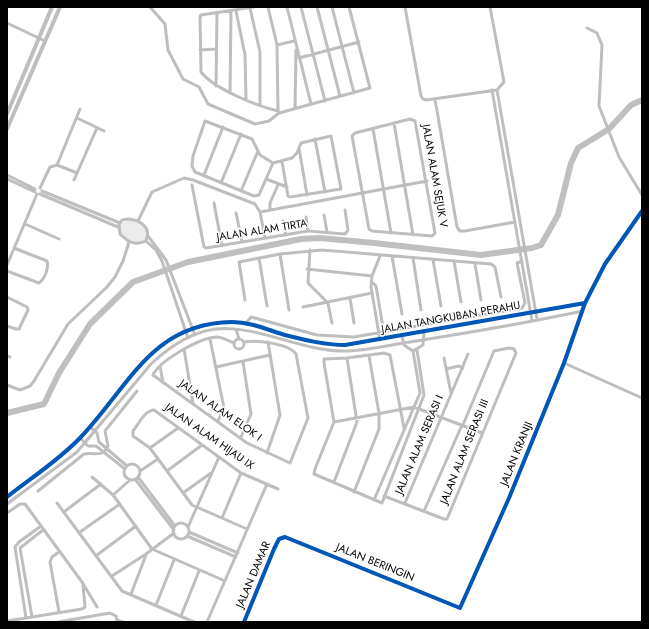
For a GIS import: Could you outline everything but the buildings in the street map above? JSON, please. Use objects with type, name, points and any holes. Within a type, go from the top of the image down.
[{"type":"street","points":[[7,114],[52,7]]},
{"type":"street","points":[[7,129],[60,7]]},
{"type":"street","points":[[150,7],[165,24],[168,50],[183,79],[201,89],[208,104],[255,124],[269,121],[279,112],[277,45],[268,7]]},
{"type":"street","points":[[254,7],[236,11],[201,15],[201,72],[216,86],[279,112],[370,88],[349,7]]},
{"type":"street","points":[[287,7],[310,104]]},
{"type":"street","points":[[301,7],[325,101]]},
{"type":"street","points":[[317,7],[340,96]]},
{"type":"street","points":[[332,7],[354,93]]},
{"type":"street","points":[[405,7],[421,96],[426,100],[495,90],[504,82],[490,7]]},
{"type":"street","points":[[250,8],[260,52],[260,105]]},
{"type":"street","points":[[230,92],[231,11]]},
{"type":"street","points":[[236,11],[245,55],[246,99]]},
{"type":"street","points":[[216,86],[217,12]]},
{"type":"street","points":[[7,23],[45,40]]},
{"type":"street","points":[[587,28],[597,34],[602,45],[598,95],[599,106],[624,167],[642,195]]},
{"type":"street","points":[[277,45],[294,41]]},
{"type":"street","points":[[299,58],[359,42]]},
{"type":"street","points":[[295,109],[296,47]]},
{"type":"street","points":[[200,50],[216,49]]},
{"type":"street","points":[[495,90],[515,222],[532,320]]},
{"type":"street","points":[[495,90],[537,319]]},
{"type":"street","points":[[435,99],[457,227],[460,231],[465,231],[515,222]]},
{"type":"street","points":[[57,165],[80,109]]},
{"type":"street","points":[[77,118],[104,131]]},
{"type":"street","name":"JALAN ALAM SEJUK V","points":[[394,123],[415,120],[427,181],[434,235],[413,235]]},
{"type":"street","points":[[273,163],[257,196],[195,172],[192,166],[193,156],[205,121],[254,140],[258,151],[263,158],[273,163],[282,162],[295,156],[301,143],[331,136],[341,189],[290,197],[282,162]]},
{"type":"street","points":[[394,123],[413,235],[370,230],[353,134],[373,129],[394,123]]},
{"type":"street","points":[[204,175],[223,127]]},
{"type":"street","points":[[74,180],[97,128]]},
{"type":"street","points":[[373,129],[391,233]]},
{"type":"street","points":[[221,183],[241,134]]},
{"type":"street","points":[[315,139],[325,192]]},
{"type":"street","points":[[299,146],[307,195]]},
{"type":"street","points":[[241,191],[258,151]]},
{"type":"street","points":[[7,265],[38,191],[50,167],[57,165],[77,173]]},
{"type":"street","points":[[7,175],[38,191],[118,227]]},
{"type":"street","points":[[138,221],[152,192],[186,178],[255,204],[260,212],[265,238]]},
{"type":"street","points":[[7,179],[120,223]]},
{"type":"street","points":[[266,179],[278,185],[287,187]]},
{"type":"street","points":[[260,212],[427,181]]},
{"type":"street","name":"JALAN ALAM TIRTA","points":[[192,185],[204,247],[208,248],[308,231],[347,233],[344,210]]},
{"type":"street","points":[[270,210],[270,203],[278,185]]},
{"type":"street","points":[[214,203],[222,246]]},
{"type":"street","points":[[584,303],[605,264],[642,211]]},
{"type":"street","points":[[236,213],[242,242]]},
{"type":"street","points":[[324,214],[327,232]]},
{"type":"street","points":[[306,217],[308,231]]},
{"type":"street","points":[[148,236],[146,241],[137,244],[129,242],[120,234],[118,227],[120,223],[128,219],[138,221],[145,226],[148,236],[166,260],[182,302],[194,327],[195,335]]},
{"type":"street","points":[[283,221],[286,235]]},
{"type":"street","points":[[25,224],[59,239]]},
{"type":"street","points":[[146,241],[156,250],[162,261],[188,338]]},
{"type":"street","points":[[7,385],[20,390],[30,386],[68,324],[106,288],[115,277],[123,262],[129,242]]},
{"type":"street","points":[[7,271],[40,284],[48,263],[47,261],[14,248]]},
{"type":"street","points":[[310,250],[307,269],[309,286],[328,303],[332,323]]},
{"type":"street","points":[[245,300],[238,264],[240,262],[310,250],[494,265],[501,297]]},
{"type":"street","points":[[280,254],[289,310]]},
{"type":"street","points":[[380,256],[372,276],[372,293],[380,340]]},
{"type":"street","points":[[392,256],[402,314]]},
{"type":"street","points":[[259,258],[267,306]]},
{"type":"street","points":[[413,258],[421,310]]},
{"type":"street","points":[[433,260],[441,306]]},
{"type":"street","points":[[454,261],[461,302]]},
{"type":"street","points":[[246,323],[251,317],[317,335],[343,337],[379,333],[524,307],[517,263],[522,261]]},
{"type":"street","points":[[475,264],[481,300]]},
{"type":"street","points":[[307,269],[372,276]]},
{"type":"street","points":[[373,283],[376,286],[385,339]]},
{"type":"street","points":[[303,306],[328,303],[372,293]]},
{"type":"street","points":[[7,297],[28,310],[17,329],[7,326]]},
{"type":"street","points":[[350,298],[354,323]]},
{"type":"street","points":[[177,305],[182,302]]},
{"type":"street","name":"JALAN KRANJI","points":[[460,608],[509,498],[564,364],[583,311],[584,303]]},
{"type":"street","name":"JALAN TANGKUBAN PERAHU","points":[[7,498],[80,438],[131,377],[158,348],[173,336],[194,327],[216,322],[246,323],[315,342],[345,345],[531,314],[584,303]]},
{"type":"street","name":"JALAN TANGKUBAN PERAHU","points":[[7,504],[70,458],[96,431],[135,382],[162,354],[195,335],[215,329],[236,328],[310,348],[345,351],[424,340],[583,311]]},
{"type":"street","points":[[482,315],[489,321]]},
{"type":"street","points":[[478,323],[482,315]]},
{"type":"street","points":[[376,317],[381,316]]},
{"type":"street","points":[[236,328],[239,339],[244,342],[253,340],[268,342],[280,415],[266,453]]},
{"type":"street","points":[[413,352],[418,351],[423,345],[424,332]]},
{"type":"street","points":[[285,341],[286,335]]},
{"type":"street","points":[[315,342],[317,335]]},
{"type":"street","points":[[374,500],[420,393],[413,352],[403,343],[402,336]]},
{"type":"street","points":[[160,366],[172,356],[184,349],[210,339],[218,337],[234,343],[236,348],[242,349],[245,344],[244,342]]},
{"type":"street","points":[[210,339],[224,408],[218,421]]},
{"type":"street","points":[[234,343],[239,339]]},
{"type":"street","name":"JALAN ALAM ELOK I","points":[[160,366],[153,375],[163,383],[266,453],[290,463],[308,418],[296,354],[293,350],[268,342]]},
{"type":"street","name":"JALAN ALAM SERASI III","points":[[384,496],[447,519],[516,350],[511,348],[494,351],[462,425]]},
{"type":"street","points":[[184,349],[193,403]]},
{"type":"street","points":[[404,428],[391,358],[388,353],[369,356],[324,359],[334,422],[314,474],[381,503],[424,395],[418,351]]},
{"type":"street","name":"JALAN ALAM SERASI I","points":[[405,503],[443,417],[451,393],[468,354]]},
{"type":"street","points":[[216,367],[270,355]]},
{"type":"street","points":[[354,492],[379,429],[379,413],[369,356]]},
{"type":"street","points":[[334,482],[355,428],[357,417],[347,358]]},
{"type":"street","name":"JALAN ALAM SERASI I","points":[[444,358],[451,393]]},
{"type":"street","points":[[241,437],[251,416],[243,362]]},
{"type":"street","points":[[564,364],[642,398]]},
{"type":"street","name":"JALAN ALAM ELOK I","points":[[160,366],[163,383]]},
{"type":"street","points":[[446,369],[460,366],[462,368]]},
{"type":"street","points":[[131,377],[135,382]]},
{"type":"street","points":[[38,491],[82,455],[86,453],[98,454],[107,449],[108,443],[105,431],[137,391]]},
{"type":"street","points":[[334,422],[414,407],[482,433]]},
{"type":"street","name":"JALAN ALAM HIJAU IX","points":[[150,448],[133,436],[133,432],[151,410],[156,411],[241,473],[278,489]]},
{"type":"street","points":[[424,511],[462,425]]},
{"type":"street","points":[[90,427],[96,431],[99,442],[126,467]]},
{"type":"street","points":[[178,428],[150,448],[192,505],[247,529]]},
{"type":"street","points":[[80,438],[90,447],[96,446],[99,442]]},
{"type":"street","points":[[167,471],[202,445]]},
{"type":"street","points":[[96,446],[126,467],[135,465],[140,471]]},
{"type":"street","points":[[187,536],[189,532],[188,527],[198,508],[219,457]]},
{"type":"street","points":[[137,478],[140,471],[158,459]]},
{"type":"street","points":[[126,467],[125,475],[130,480]]},
{"type":"street","points":[[183,493],[212,473]]},
{"type":"street","points":[[222,518],[241,473]]},
{"type":"street","points":[[92,477],[113,495],[152,549],[199,571],[225,581]]},
{"type":"street","points":[[113,495],[130,480],[137,478]]},
{"type":"street","points":[[137,478],[175,526]]},
{"type":"street","points":[[137,478],[178,538],[187,536],[236,557]]},
{"type":"street","points":[[65,511],[101,484]]},
{"type":"street","points":[[207,622],[267,484]]},
{"type":"street","points":[[57,503],[65,511],[120,589],[194,622]]},
{"type":"street","points":[[7,514],[22,504],[25,504],[82,582],[97,607]]},
{"type":"street","points":[[80,532],[120,504]]},
{"type":"street","points":[[112,576],[146,554],[174,531],[175,526],[180,523],[188,527]]},
{"type":"street","points":[[16,545],[41,526]]},
{"type":"street","points":[[97,555],[136,526]]},
{"type":"street","points":[[20,548],[43,530]]},
{"type":"street","points":[[189,532],[238,552]]},
{"type":"street","name":"JALAN BERINGIN","points":[[283,537],[289,537],[460,608]]},
{"type":"street","name":"JALAN DAMAR","points":[[244,622],[274,549],[279,539],[283,537]]},
{"type":"street","points":[[16,545],[20,548],[32,617]]},
{"type":"street","points":[[16,545],[26,618]]},
{"type":"street","points":[[59,552],[50,562],[59,612]]},
{"type":"street","points":[[131,594],[146,554]]},
{"type":"street","points":[[156,605],[174,560]]},
{"type":"street","points":[[181,616],[199,571]]},
{"type":"street","points":[[7,621],[82,609],[85,607],[82,582]]},
{"type":"street","points":[[60,622],[110,613],[114,614],[117,621],[123,622]]},
{"type":"street","points":[[89,617],[90,622]]},
{"type":"shaded area","points":[[129,220],[138,221],[147,230],[146,240],[138,242],[132,241],[121,234],[119,224]]},
{"type":"waterway","points":[[7,413],[44,404],[59,373],[90,324],[133,282],[188,262],[301,239],[320,238],[481,255],[532,248],[541,245],[558,215],[571,163],[578,148],[609,129],[631,105],[642,100]]},
{"type":"cycle path","points":[[244,622],[274,549],[279,539],[285,537],[460,608],[509,498],[564,363],[585,303],[605,264],[642,211]]},
{"type":"cycle path","points":[[7,497],[72,446],[144,361],[161,346],[181,333],[204,325],[239,322],[308,340],[345,345],[585,303]]}]
